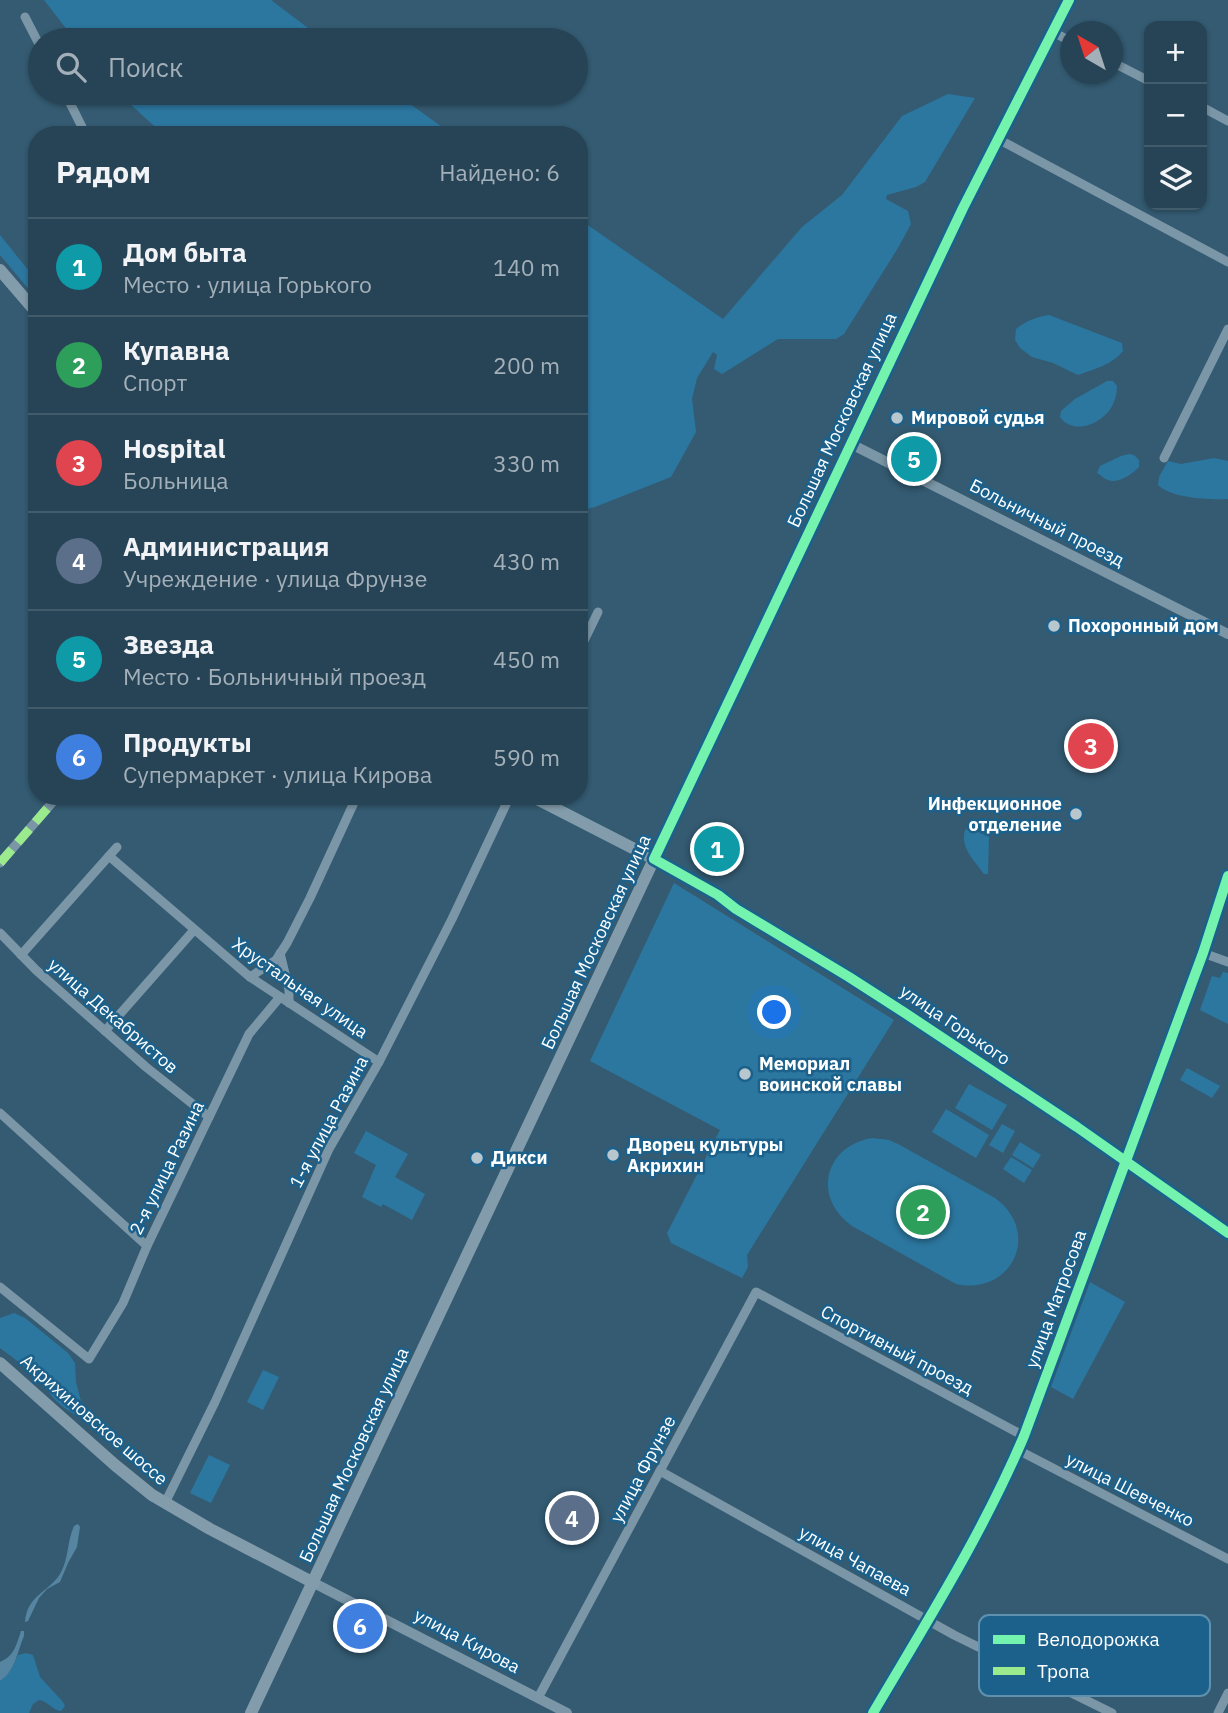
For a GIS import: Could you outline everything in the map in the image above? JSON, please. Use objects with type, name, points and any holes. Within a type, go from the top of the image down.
[{"type":"main road","points":[[0,270],[28,303]]},
{"type":"main road","points":[[549,805],[654,859]]},
{"type":"main road","name":"Большая Московская улица","points":[[251,1713],[654,859]]},
{"type":"main road","name":"Акрихиновское шоссе","points":[[0,1363],[124,1473],[165,1503],[314,1583]]},
{"type":"street","name":"Большая Московская улица","points":[[654,859],[963,208],[1069,0]]},
{"type":"street","points":[[25,17],[31,28]]},
{"type":"street","points":[[1051,31],[1060,36]]},
{"type":"street","points":[[1123,68],[1144,78]]},
{"type":"street","points":[[71,105],[82,126]]},
{"type":"street","points":[[1207,110],[1228,121]]},
{"type":"street","points":[[998,139],[1228,262]]},
{"type":"street","points":[[1164,458],[1228,328]]},
{"type":"street","name":"Больничный проезд","points":[[851,444],[1228,634]]},
{"type":"street","points":[[588,633],[598,612]]},
{"type":"street","points":[[0,863],[50,805]]},
{"type":"street","points":[[250,977],[276,960],[287,943],[353,805]]},
{"type":"street","name":"1-я улица Разина","points":[[165,1503],[215,1402],[329,1149],[379,1062],[452,919],[506,805]]},
{"type":"street","points":[[22,955],[117,847]]},
{"type":"street","name":"Хрустальная улица","points":[[109,856],[250,977],[379,1062]]},
{"type":"street","name":"улица Горького","points":[[654,859],[718,895],[736,909],[860,984],[1077,1127],[1228,1233]]},
{"type":"street","name":"улица Матросова","points":[[873,1713],[985,1518],[1024,1436],[1203,953],[1228,876]]},
{"type":"street","points":[[105,1031],[194,929]]},
{"type":"street","name":"улица Декабристов","points":[[0,933],[36,970],[105,1031],[209,1117]]},
{"type":"street","points":[[280,953],[289,990],[289,1003]]},
{"type":"street","points":[[1203,953],[1228,962]]},
{"type":"street","name":"2-я улица Разина","points":[[0,1287],[89,1359],[123,1303],[147,1246],[249,1034],[280,997]]},
{"type":"street","points":[[0,1113],[147,1246]]},
{"type":"street","name":"Спортивный проезд","points":[[756,1292],[1024,1436]]},
{"type":"street","name":"улица Фрунзе","points":[[538,1698],[756,1292]]},
{"type":"street","name":"улица Шевченко","points":[[1018,1450],[1228,1559]]},
{"type":"street","name":"улица Чапаева","points":[[660,1471],[979,1647]]},
{"type":"street","name":"улица Кирова","points":[[314,1583],[567,1713]]},
{"type":"street","points":[[1218,1713],[1228,1693]]},
{"type":"street","name":"улица Чапаева","points":[[1078,1696],[1112,1713]]},
{"type":"shaded area","points":[[44,0],[271,0],[308,28],[66,28]]},
{"type":"shaded area","points":[[948,94],[975,98],[925,182],[887,195],[886,199],[908,211],[911,224],[844,334],[836,339],[778,339],[722,374],[714,369],[717,355],[713,352],[697,378],[692,399],[696,432],[671,477],[588,509],[588,225],[723,319],[802,227],[842,195],[902,116]]},
{"type":"shaded area","points":[[131,105],[412,105],[441,126],[154,126]]},
{"type":"shaded area","points":[[0,235],[28,270],[28,288],[0,255]]},
{"type":"shaded area","points":[[1049,315],[1122,343],[1123,351],[1108,363],[1078,375],[1032,357],[1020,348],[1015,340],[1016,329],[1031,320]]},
{"type":"shaded area","points":[[1107,381],[1113,381],[1117,389],[1112,406],[1103,417],[1091,424],[1077,427],[1060,417],[1061,411],[1075,399]]},
{"type":"shaded area","points":[[1129,454],[1139,460],[1139,467],[1129,475],[1112,481],[1097,473],[1100,466]]},
{"type":"shaded area","points":[[1214,458],[1228,461],[1228,499],[1181,495],[1158,485],[1159,477],[1168,461],[1181,464]]},
{"type":"shaded area","points":[[969,828],[989,837],[988,874],[984,874],[966,848],[964,836],[965,830]]},
{"type":"shaded area","points":[[674,883],[894,1020],[747,1255],[748,1267],[742,1278],[671,1243],[667,1233],[720,1130],[590,1061]]},
{"type":"shaded area","points":[[1223,972],[1228,973],[1228,1024],[1200,1010],[1212,976],[1220,978]]},
{"type":"shaded area","points":[[1187,1068],[1220,1086],[1212,1098],[1180,1080]]},
{"type":"shaded area","points":[[969,1084],[1007,1105],[992,1130],[955,1108]]},
{"type":"shaded area","points":[[946,1109],[989,1135],[976,1158],[932,1132]]},
{"type":"shaded area","points":[[1002,1124],[1015,1131],[1003,1153],[989,1145]]},
{"type":"shaded area","points":[[366,1131],[408,1154],[395,1177],[425,1194],[412,1220],[383,1204],[381,1207],[362,1197],[376,1165],[354,1153]]},
{"type":"shaded area","points":[[872,1138],[898,1144],[995,1198],[1009,1212],[1017,1227],[1018,1243],[1014,1258],[1005,1271],[992,1280],[976,1285],[956,1284],[852,1226],[839,1215],[828,1188],[834,1162],[843,1151]]},
{"type":"shaded area","points":[[1020,1142],[1041,1155],[1033,1168],[1012,1155]]},
{"type":"shaded area","points":[[1011,1157],[1032,1170],[1024,1183],[1003,1169]]},
{"type":"shaded area","points":[[1090,1282],[1125,1302],[1073,1399],[1051,1387]]},
{"type":"shaded area","points":[[14,1313],[25,1318],[68,1353],[75,1363],[76,1382],[83,1409],[78,1416],[60,1404],[43,1384],[0,1348],[0,1318]]},
{"type":"shaded area","points":[[263,1370],[279,1377],[263,1410],[247,1402]]},
{"type":"shaded area","points":[[209,1455],[230,1465],[211,1503],[190,1493]]},
{"type":"shaded area","points":[[78,1524],[80,1527],[77,1547],[60,1582],[47,1589],[39,1598],[25,1622],[34,1600],[60,1574],[74,1526]]},
{"type":"shaded area","points":[[21,1631],[24,1631],[24,1636],[10,1672],[0,1681],[0,1662],[11,1654]]},
{"type":"shaded area","points":[[18,1655],[33,1655],[40,1677],[63,1702],[65,1706],[61,1711],[39,1700],[33,1704],[29,1713],[0,1713],[0,1681],[11,1670]]},
{"type":"marked path","points":[[0,863],[50,805]]},
{"type":"cycle path","points":[[1069,0],[963,208],[654,859],[718,895],[736,909],[905,1013],[1077,1127],[1228,1233]]},
{"type":"cycle path","points":[[873,1713],[972,1543],[1024,1436],[1203,953],[1228,876]]},
{"type":"place","name":"Мировой судья","points":[[897,418]]},
{"type":"place","name":"Звезда","points":[[914,459]]},
{"type":"place","name":"Похоронный дом","points":[[1054,626]]},
{"type":"place","name":"Hospital","points":[[1091,746]]},
{"type":"place","name":"Инфекционное отделение","points":[[1076,814]]},
{"type":"place","name":"Дом быта","points":[[717,849]]},
{"type":"place","name":"Мемориал воинской славы","points":[[745,1074]]},
{"type":"place","name":"Дворец культуры Акрихин","points":[[613,1155]]},
{"type":"place","name":"Дикси","points":[[477,1158]]},
{"type":"place","name":"Купавна","points":[[923,1212]]},
{"type":"place","name":"Администрация","points":[[572,1518]]},
{"type":"place","name":"Продукты","points":[[360,1626]]}]
